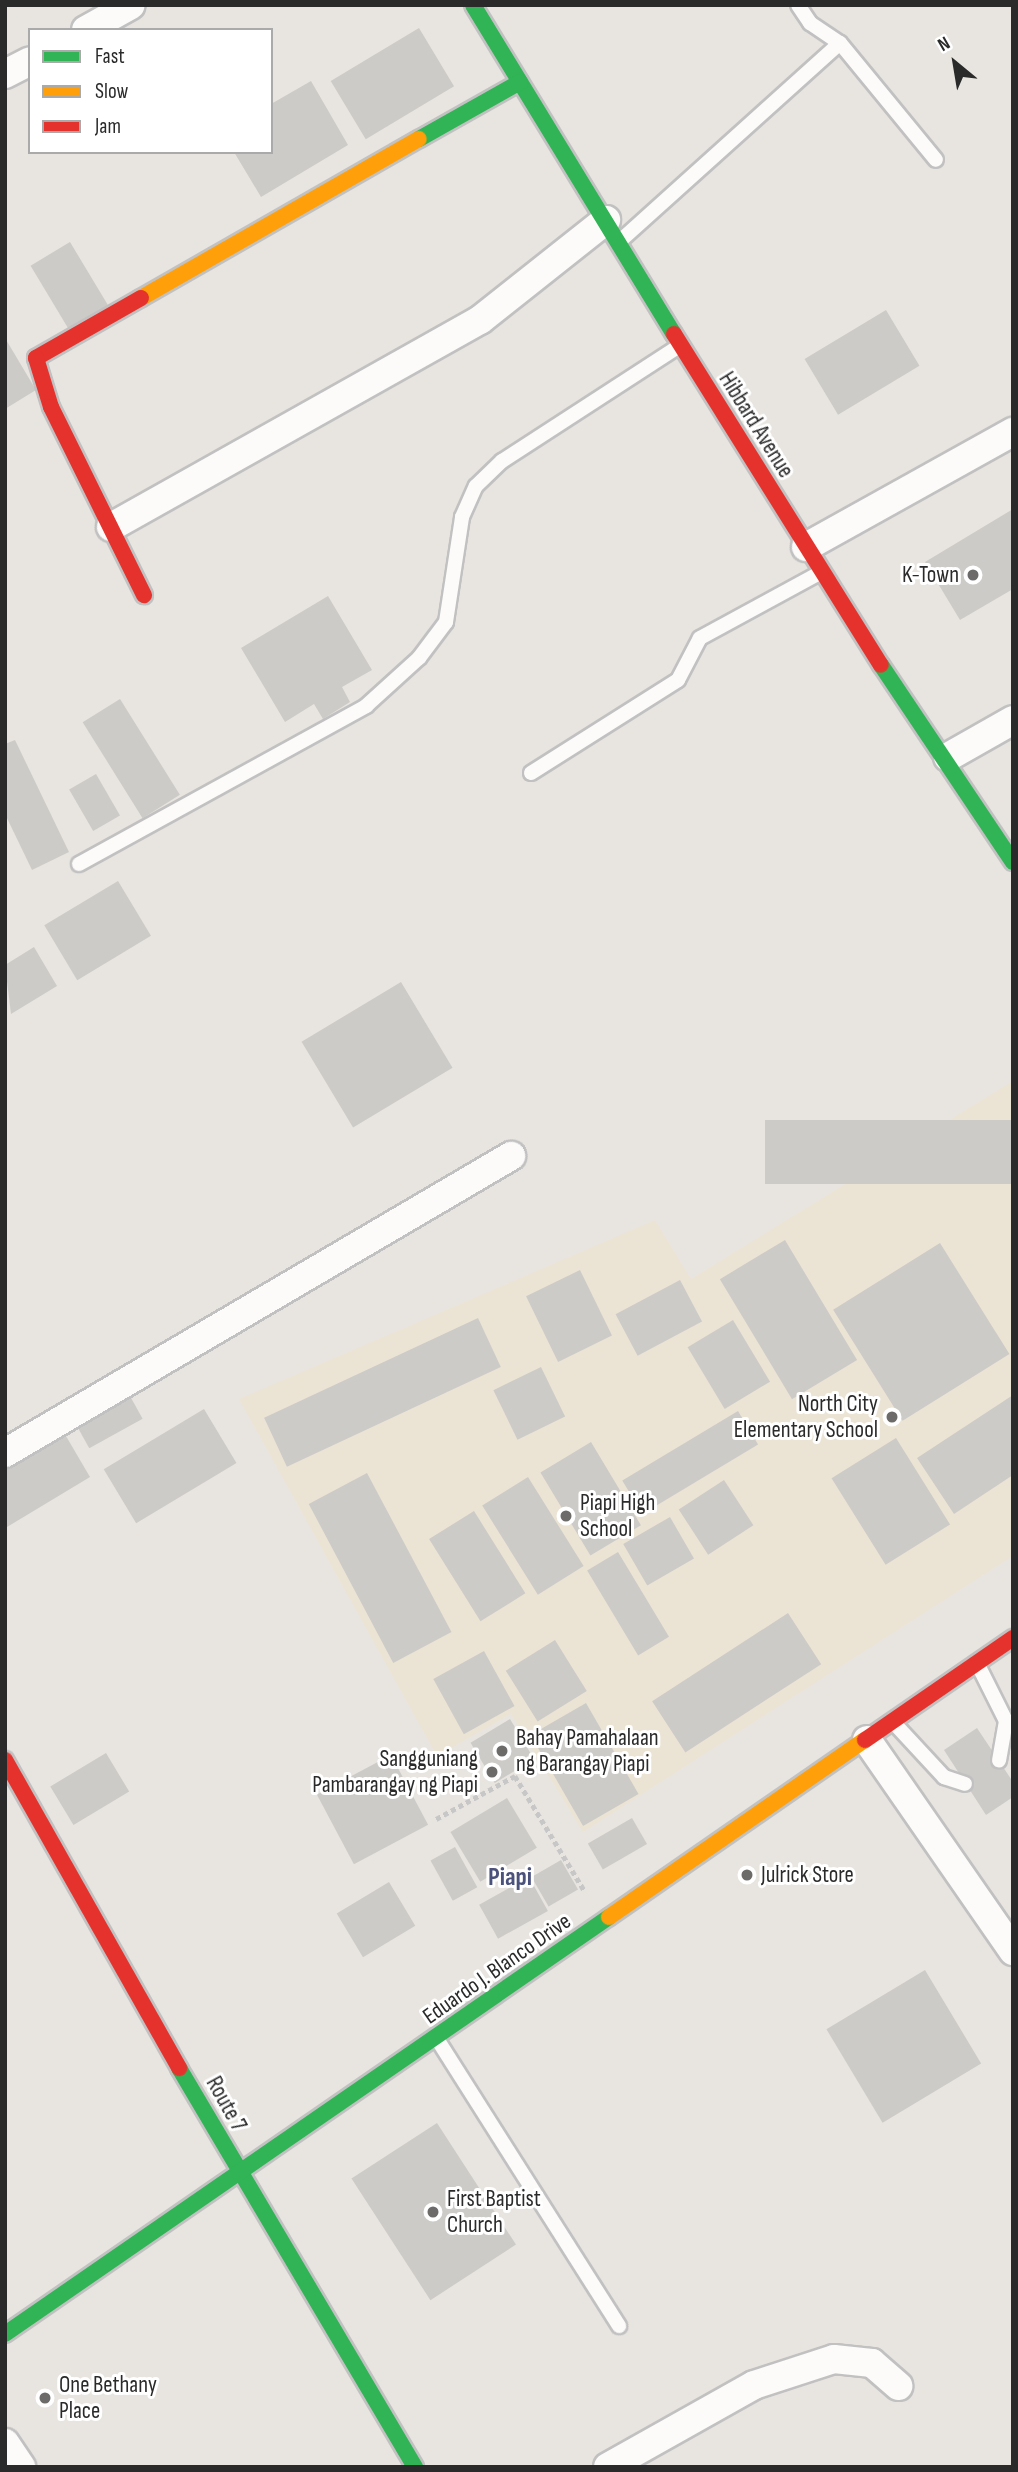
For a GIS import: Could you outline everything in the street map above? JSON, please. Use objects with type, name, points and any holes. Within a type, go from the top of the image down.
[{"type":"main road","name":"Hibbard Avenue","points":[[473,5],[820,573],[948,757],[1013,862]]},
{"type":"main road","points":[[144,595],[51,407],[36,358],[520,82]]},
{"type":"main road","name":"Eduardo J. Blanco Drive","points":[[5,2334],[240,2176],[1013,1639]]},
{"type":"main road","name":"Route 7","points":[[5,1760],[240,2176],[415,2467]]},
{"type":"street","points":[[90,28],[131,5]]},
{"type":"street","points":[[5,74],[28,62]]},
{"type":"street","points":[[111,527],[480,320],[612,231]]},
{"type":"street","points":[[806,547],[1013,432]]},
{"type":"street","points":[[948,757],[1013,720]]},
{"type":"street","points":[[5,1452],[511,1156]]},
{"type":"street","points":[[867,1740],[1013,1951]]},
{"type":"street","points":[[608,2467],[648,2458],[754,2385],[834,2358],[872,2363],[898,2386]]},
{"type":"street","points":[[5,2443],[21,2467]]},
{"type":"lane","points":[[798,5],[810,23],[840,43],[936,160]]},
{"type":"lane","points":[[612,231],[840,43]]},
{"type":"lane","points":[[79,864],[366,706],[419,659],[446,622],[462,517],[476,486],[502,461],[679,346]]},
{"type":"lane","points":[[531,773],[678,680],[700,638],[820,573]]},
{"type":"lane","points":[[977,1663],[1006,1721],[999,1760]]},
{"type":"lane","points":[[893,1722],[944,1777],[965,1784]]},
{"type":"lane","points":[[437,2039],[620,2326]]},
{"type":"path","points":[[436,1819],[515,1776],[604,1923]]},
{"type":"shaded area","name":"Piapi High School","points":[[1013,1081],[1013,1556],[583,1832],[511,1714],[437,1756],[239,1399],[655,1220],[691,1279]]},
{"type":"building","points":[[419,28],[454,86],[366,139],[331,81]]},
{"type":"building","points":[[311,81],[348,145],[261,197],[235,154],[273,154],[273,103]]},
{"type":"building","points":[[70,242],[109,306],[69,330],[31,266]]},
{"type":"building","points":[[886,310],[919,366],[838,415],[805,359]]},
{"type":"building","points":[[5,338],[36,390],[5,409]]},
{"type":"building","name":"K-Town","points":[[1013,509],[1013,589],[960,620],[925,562]]},
{"type":"building","points":[[328,596],[372,670],[342,687],[350,702],[323,719],[314,704],[285,722],[241,648]]},
{"type":"building","points":[[120,699],[180,795],[143,818],[83,722]]},
{"type":"building","points":[[15,740],[69,852],[32,870],[5,814],[5,744]]},
{"type":"building","points":[[96,774],[120,816],[93,831],[69,790]]},
{"type":"building","points":[[118,881],[151,936],[77,980],[44,925]]},
{"type":"building","points":[[34,947],[57,986],[11,1014],[5,965]]},
{"type":"building","points":[[401,982],[453,1068],[353,1127],[302,1042]]},
{"type":"building","points":[[765,1120],[1013,1120],[1013,1184],[765,1184]]},
{"type":"building","points":[[785,1240],[857,1360],[792,1399],[720,1279]]},
{"type":"building","points":[[940,1243],[1009,1354],[903,1421],[833,1310]]},
{"type":"building","points":[[580,1270],[612,1336],[558,1362],[526,1296]]},
{"type":"building","points":[[680,1280],[702,1321],[638,1356],[616,1314]]},
{"type":"building","points":[[478,1318],[501,1367],[287,1467],[264,1418]]},
{"type":"building","points":[[733,1320],[770,1382],[725,1409],[688,1347]]},
{"type":"building","points":[[541,1367],[565,1416],[517,1440],[493,1390]]},
{"type":"building","points":[[1013,1395],[1013,1475],[954,1514],[917,1458]]},
{"type":"building","points":[[130,1396],[143,1419],[89,1448],[77,1426]]},
{"type":"building","points":[[204,1409],[236,1463],[136,1523],[104,1469]]},
{"type":"building","points":[[738,1411],[758,1444],[642,1514],[622,1481]]},
{"type":"building","points":[[63,1431],[90,1477],[7,1527],[5,1466]]},
{"type":"building","points":[[896,1438],[950,1525],[886,1565],[832,1478]]},
{"type":"building","points":[[591,1442],[641,1525],[590,1556],[540,1472]]},
{"type":"building","points":[[367,1473],[452,1632],[393,1663],[309,1504]]},
{"type":"building","points":[[528,1477],[584,1566],[538,1595],[482,1506]]},
{"type":"building","points":[[724,1480],[753,1525],[708,1555],[679,1509]]},
{"type":"building","points":[[474,1511],[525,1593],[480,1621],[429,1539]]},
{"type":"building","points":[[670,1517],[694,1559],[647,1586],[623,1544]]},
{"type":"building","points":[[618,1552],[669,1637],[638,1655],[587,1571]]},
{"type":"building","points":[[788,1613],[821,1664],[685,1752],[652,1701]]},
{"type":"building","points":[[555,1640],[587,1691],[538,1722],[506,1671]]},
{"type":"building","points":[[484,1651],[515,1706],[464,1734],[433,1679]]},
{"type":"building","points":[[586,1703],[638,1794],[583,1826],[531,1735]]},
{"type":"building","name":"Bahay Pamahalaan ng Barangay Piapi","points":[[510,1719],[534,1759],[495,1783],[471,1743]]},
{"type":"building","points":[[977,1728],[1013,1782],[1013,1797],[986,1815],[944,1750]]},
{"type":"building","points":[[106,1753],[129,1792],[73,1825],[50,1786]]},
{"type":"building","points":[[391,1755],[428,1825],[354,1864],[317,1794]]},
{"type":"building","points":[[507,1798],[537,1848],[480,1882],[450,1832]]},
{"type":"building","points":[[632,1818],[647,1844],[603,1869],[588,1844]]},
{"type":"building","points":[[455,1847],[477,1887],[453,1901],[431,1861]]},
{"type":"building","points":[[561,1860],[578,1889],[549,1906],[532,1877]]},
{"type":"building","points":[[529,1877],[548,1911],[498,1939],[479,1905]]},
{"type":"building","points":[[389,1882],[415,1926],[363,1957],[337,1913]]},
{"type":"building","points":[[925,1970],[981,2063],[883,2123],[826,2029]]},
{"type":"building","name":"First Baptist Church","points":[[437,2123],[516,2245],[430,2300],[351,2179]]},
{"type":"traffic: fast","points":[[473,5],[674,334]]},
{"type":"traffic: fast","points":[[419,139],[520,82]]},
{"type":"traffic: fast","points":[[881,665],[1013,862]]},
{"type":"traffic: fast","points":[[5,2334],[609,1917]]},
{"type":"traffic: fast","points":[[179,2068],[415,2467]]},
{"type":"traffic: slow","points":[[141,298],[419,139]]},
{"type":"traffic: slow","points":[[609,1917],[865,1740]]},
{"type":"traffic: jam","points":[[141,298],[36,358],[51,407],[144,595]]},
{"type":"traffic: jam","points":[[674,334],[881,665]]},
{"type":"traffic: jam","points":[[865,1740],[1013,1638]]},
{"type":"traffic: jam","points":[[5,1760],[179,2068]]},
{"type":"place","name":"K-Town","points":[[973,575]]},
{"type":"place","name":"North City Elementary School","points":[[892,1417]]},
{"type":"place","name":"Piapi High School","points":[[566,1516]]},
{"type":"place","name":"Bahay Pamahalaan ng Barangay Piapi","points":[[502,1751]]},
{"type":"place","name":"Sangguniang Pambarangay ng Piapi","points":[[492,1772]]},
{"type":"place","name":"Julrick Store","points":[[747,1875]]},
{"type":"place","name":"First Baptist Church","points":[[433,2212]]},
{"type":"place","name":"One Bethany Place","points":[[45,2398]]},
{"type":"district","name":"Piapi","points":[[510,1878]]}]
